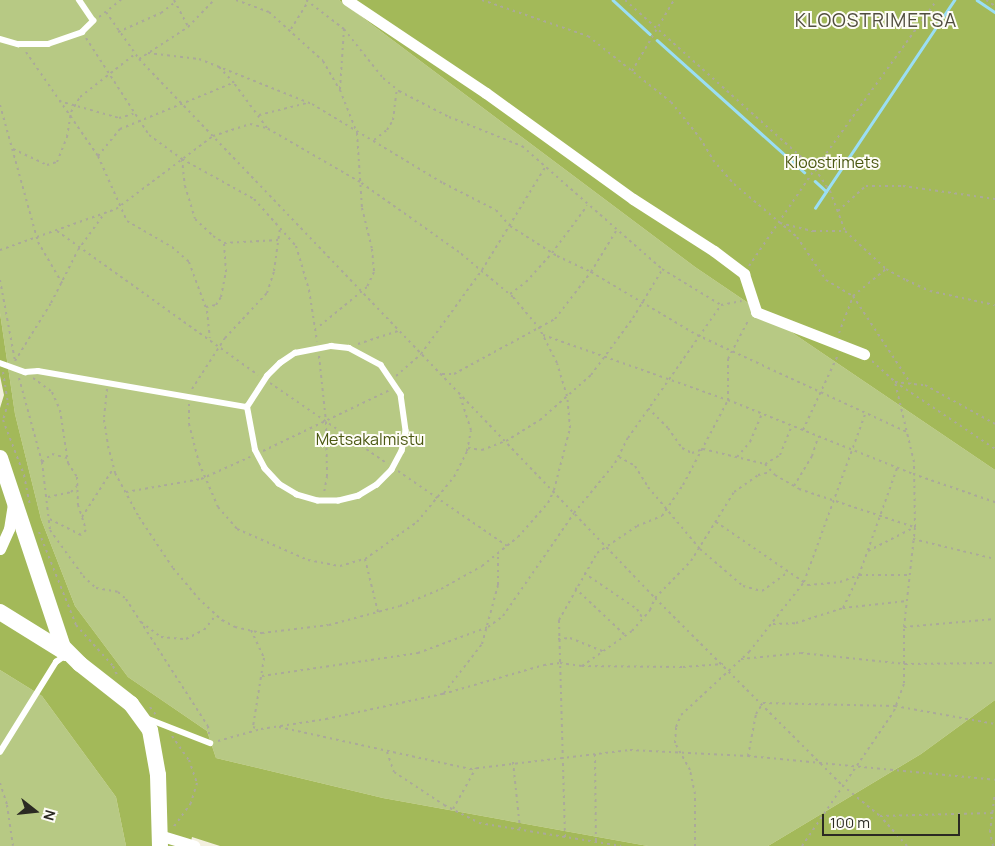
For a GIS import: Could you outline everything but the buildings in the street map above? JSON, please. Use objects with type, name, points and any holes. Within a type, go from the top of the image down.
[{"type":"main road","points":[[0,458],[57,632],[68,654]]},
{"type":"main road","points":[[0,612],[68,654],[143,710],[155,747],[163,837]]},
{"type":"street","points":[[347,0],[744,274],[756,312],[864,354]]},
{"type":"street","points":[[0,550],[9,529],[13,500]]},
{"type":"street","points":[[163,837],[194,846]]},
{"type":"lane","points":[[0,39],[21,44],[48,44],[82,32],[93,21],[80,0]]},
{"type":"lane","points":[[317,347],[343,347],[366,355],[393,379],[406,413],[406,431],[393,467],[377,485],[359,496],[323,501],[297,495],[280,484],[265,469],[257,454],[247,407],[265,379],[280,363],[296,353],[317,347]]},
{"type":"lane","points":[[0,363],[16,364],[25,372],[38,371],[247,407]]},
{"type":"lane","points":[[0,752],[56,662],[68,654]]},
{"type":"lane","points":[[143,710],[162,724],[210,743]]},
{"type":"lane","points":[[0,740],[8,738]]},
{"type":"path","points":[[93,21],[121,0]]},
{"type":"path","points":[[139,59],[188,27],[214,0]]},
{"type":"path","points":[[236,0],[269,12],[323,61],[340,90],[355,128],[360,182],[374,272],[362,292],[316,329]]},
{"type":"path","points":[[482,0],[588,36],[671,102],[713,160],[778,222],[797,237],[826,280],[853,296],[911,384]]},
{"type":"path","points":[[625,0],[657,31],[815,169],[830,191],[845,231],[886,269],[930,291],[995,305]]},
{"type":"path","points":[[632,71],[674,0]]},
{"type":"path","points":[[744,274],[815,169],[937,0]]},
{"type":"path","points":[[986,0],[995,6]]},
{"type":"path","points":[[118,32],[161,12],[174,1],[188,27]]},
{"type":"path","points":[[291,30],[308,1],[344,29],[383,78],[397,89],[449,117],[522,146],[546,166],[587,206],[662,269],[721,305]]},
{"type":"path","points":[[106,12],[118,32],[139,59],[554,490],[655,598],[730,669],[842,785],[880,816],[907,846]]},
{"type":"path","points":[[340,90],[344,29]]},
{"type":"path","points":[[82,32],[133,114],[149,135],[182,160],[254,199],[296,246],[316,329],[326,422],[327,476],[323,501]]},
{"type":"path","points":[[21,44],[98,156],[127,221],[172,247],[189,262],[206,307],[210,340]]},
{"type":"path","points":[[148,53],[199,59],[308,102],[355,128],[443,183],[496,210],[510,226],[552,253],[591,272],[697,335],[907,432]]},
{"type":"path","points":[[13,149],[47,165],[57,162],[67,137],[70,117],[80,97],[135,54]]},
{"type":"path","points":[[217,65],[234,83],[267,128]]},
{"type":"path","points":[[98,156],[120,129],[234,83]]},
{"type":"path","points":[[374,140],[393,120],[397,89]]},
{"type":"path","points":[[59,101],[119,118],[133,114]]},
{"type":"path","points":[[259,115],[308,102]]},
{"type":"path","points":[[0,105],[37,239],[50,268],[62,283]]},
{"type":"path","points":[[0,250],[37,239],[119,206],[213,136],[250,124],[267,128],[360,182],[482,270],[510,294],[540,329],[557,363],[567,396],[570,428],[554,490],[548,503],[498,553],[441,589],[378,612],[329,625],[280,632],[251,630],[235,627],[216,615],[173,568],[126,492],[114,468],[104,420],[108,384]]},
{"type":"path","points":[[182,160],[185,186],[195,219],[224,243],[279,240]]},
{"type":"path","points":[[393,379],[421,354],[482,270],[546,166]]},
{"type":"path","points":[[838,211],[866,186],[903,186],[995,198]]},
{"type":"path","points":[[510,294],[526,282],[552,253],[587,206]]},
{"type":"path","points":[[16,364],[62,283],[79,248],[104,213]]},
{"type":"path","points":[[778,222],[813,231],[845,231]]},
{"type":"path","points":[[190,398],[219,348],[267,293],[280,228]]},
{"type":"path","points":[[56,231],[219,348],[507,546]]},
{"type":"path","points":[[442,374],[454,374],[540,329],[555,319],[591,272],[616,231]]},
{"type":"path","points":[[206,307],[216,305],[221,297],[226,272],[224,243]]},
{"type":"path","points":[[468,448],[482,450],[506,441],[540,420],[591,375],[643,302],[662,269]]},
{"type":"path","points":[[802,430],[820,392],[839,343],[853,296],[886,269]]},
{"type":"path","points":[[0,280],[16,364],[42,462],[48,498],[50,530],[83,576],[96,588],[118,592],[208,726],[210,743],[262,729],[443,694],[560,663],[582,666],[683,667],[724,664]]},
{"type":"path","points":[[262,676],[418,653],[488,627],[503,616],[574,513],[619,457],[648,408],[697,335],[721,305],[753,299]]},
{"type":"path","points":[[565,837],[561,757],[559,620],[575,588],[597,553],[637,526],[662,516],[667,509],[704,449],[728,400],[727,374],[731,351],[744,322],[756,312]]},
{"type":"path","points":[[343,347],[399,330]]},
{"type":"path","points":[[544,336],[728,400],[897,468],[995,502]]},
{"type":"path","points":[[864,354],[895,382],[995,449]]},
{"type":"path","points":[[0,363],[8,403],[3,420],[24,475],[30,508]]},
{"type":"path","points":[[25,372],[52,392],[60,410],[67,458],[77,477],[82,517],[86,530],[82,535],[50,519]]},
{"type":"path","points":[[895,382],[925,385],[995,424]]},
{"type":"path","points":[[802,846],[896,706],[904,683],[904,627],[915,527],[913,474],[907,432],[895,382]]},
{"type":"path","points":[[126,492],[201,479],[326,422],[396,386]]},
{"type":"path","points":[[648,408],[668,428],[682,448],[692,453],[704,449],[765,464],[772,472],[794,486],[915,527]]},
{"type":"path","points":[[695,846],[695,794],[682,752],[675,743],[676,727],[681,714],[730,669],[773,624],[804,582],[836,500],[865,413]]},
{"type":"path","points":[[737,457],[750,442],[762,414]]},
{"type":"path","points":[[765,464],[780,455],[792,426]]},
{"type":"path","points":[[794,486],[812,456],[819,436]]},
{"type":"path","points":[[42,462],[52,454],[67,458]]},
{"type":"path","points":[[619,457],[636,466],[667,509],[700,548],[743,586],[762,591],[788,572]]},
{"type":"path","points":[[82,517],[114,468]]},
{"type":"path","points":[[843,608],[859,575],[897,468]]},
{"type":"path","points":[[582,666],[626,636],[643,619],[655,598],[700,548],[734,492],[758,475],[772,472]]},
{"type":"path","points":[[48,498],[71,492],[77,486]]},
{"type":"path","points":[[716,522],[808,585],[840,582],[859,575],[909,575]]},
{"type":"path","points":[[868,551],[915,527]]},
{"type":"path","points":[[37,528],[76,625],[113,666],[121,685]]},
{"type":"path","points":[[913,539],[995,558]]},
{"type":"path","points":[[443,694],[482,644],[498,585],[498,553]]},
{"type":"path","points":[[365,559],[378,612]]},
{"type":"path","points":[[584,573],[637,609],[643,619]]},
{"type":"path","points":[[575,588],[626,636]]},
{"type":"path","points":[[773,624],[796,623],[843,608],[906,601]]},
{"type":"path","points":[[139,621],[161,637],[186,639],[204,630],[216,615]]},
{"type":"path","points":[[904,627],[995,620]]},
{"type":"path","points":[[251,630],[264,658],[253,727],[262,729]]},
{"type":"path","points":[[558,639],[570,638],[605,652]]},
{"type":"path","points":[[741,658],[801,653],[905,664],[995,662]]},
{"type":"path","points":[[763,703],[896,706],[995,724]]},
{"type":"path","points":[[748,756],[756,714],[763,703]]},
{"type":"path","points":[[143,710],[162,724],[189,760],[197,783],[191,803],[163,837]]},
{"type":"path","points":[[276,727],[442,764],[476,768],[514,762],[630,750],[748,756],[995,780]]},
{"type":"path","points":[[387,752],[394,772],[452,810],[479,823],[620,846]]},
{"type":"path","points":[[595,754],[596,843]]},
{"type":"path","points":[[514,762],[520,830]]},
{"type":"path","points":[[452,810],[476,768]]},
{"type":"path","points":[[0,784],[7,805],[12,846]]},
{"type":"path","points":[[993,846],[990,832],[995,794]]},
{"type":"path","points":[[880,816],[993,813]]},
{"type":"green space","name":"Metsakalmistu","points":[[0,0],[339,0],[695,267],[995,470],[995,700],[921,754],[768,846],[648,846],[383,798],[216,758],[207,731],[128,677],[75,606],[41,519],[15,414],[0,313]]},
{"type":"green space","name":"Kloostrimets","points":[[339,0],[995,0],[995,470],[695,267]]},
{"type":"green space","points":[[0,313],[15,414],[41,519],[75,606],[128,677],[207,731],[216,758],[383,798],[648,846],[220,846],[192,837],[190,846],[126,846],[116,797],[42,696],[0,670],[0,408],[4,395],[0,376]]},
{"type":"green space","points":[[0,670],[42,696],[116,797],[126,846],[0,846]]},
{"type":"green space","points":[[995,700],[995,846],[768,846],[921,754]]},
{"type":"waterway","points":[[613,0],[650,34]]},
{"type":"waterway","points":[[815,208],[954,0]]},
{"type":"waterway","points":[[977,0],[995,12]]},
{"type":"waterway","points":[[657,40],[804,172]]},
{"type":"waterway","points":[[815,181],[826,191]]},
{"type":"district","name":"KLOOSTRIMETSA","points":[[876,21]]}]
